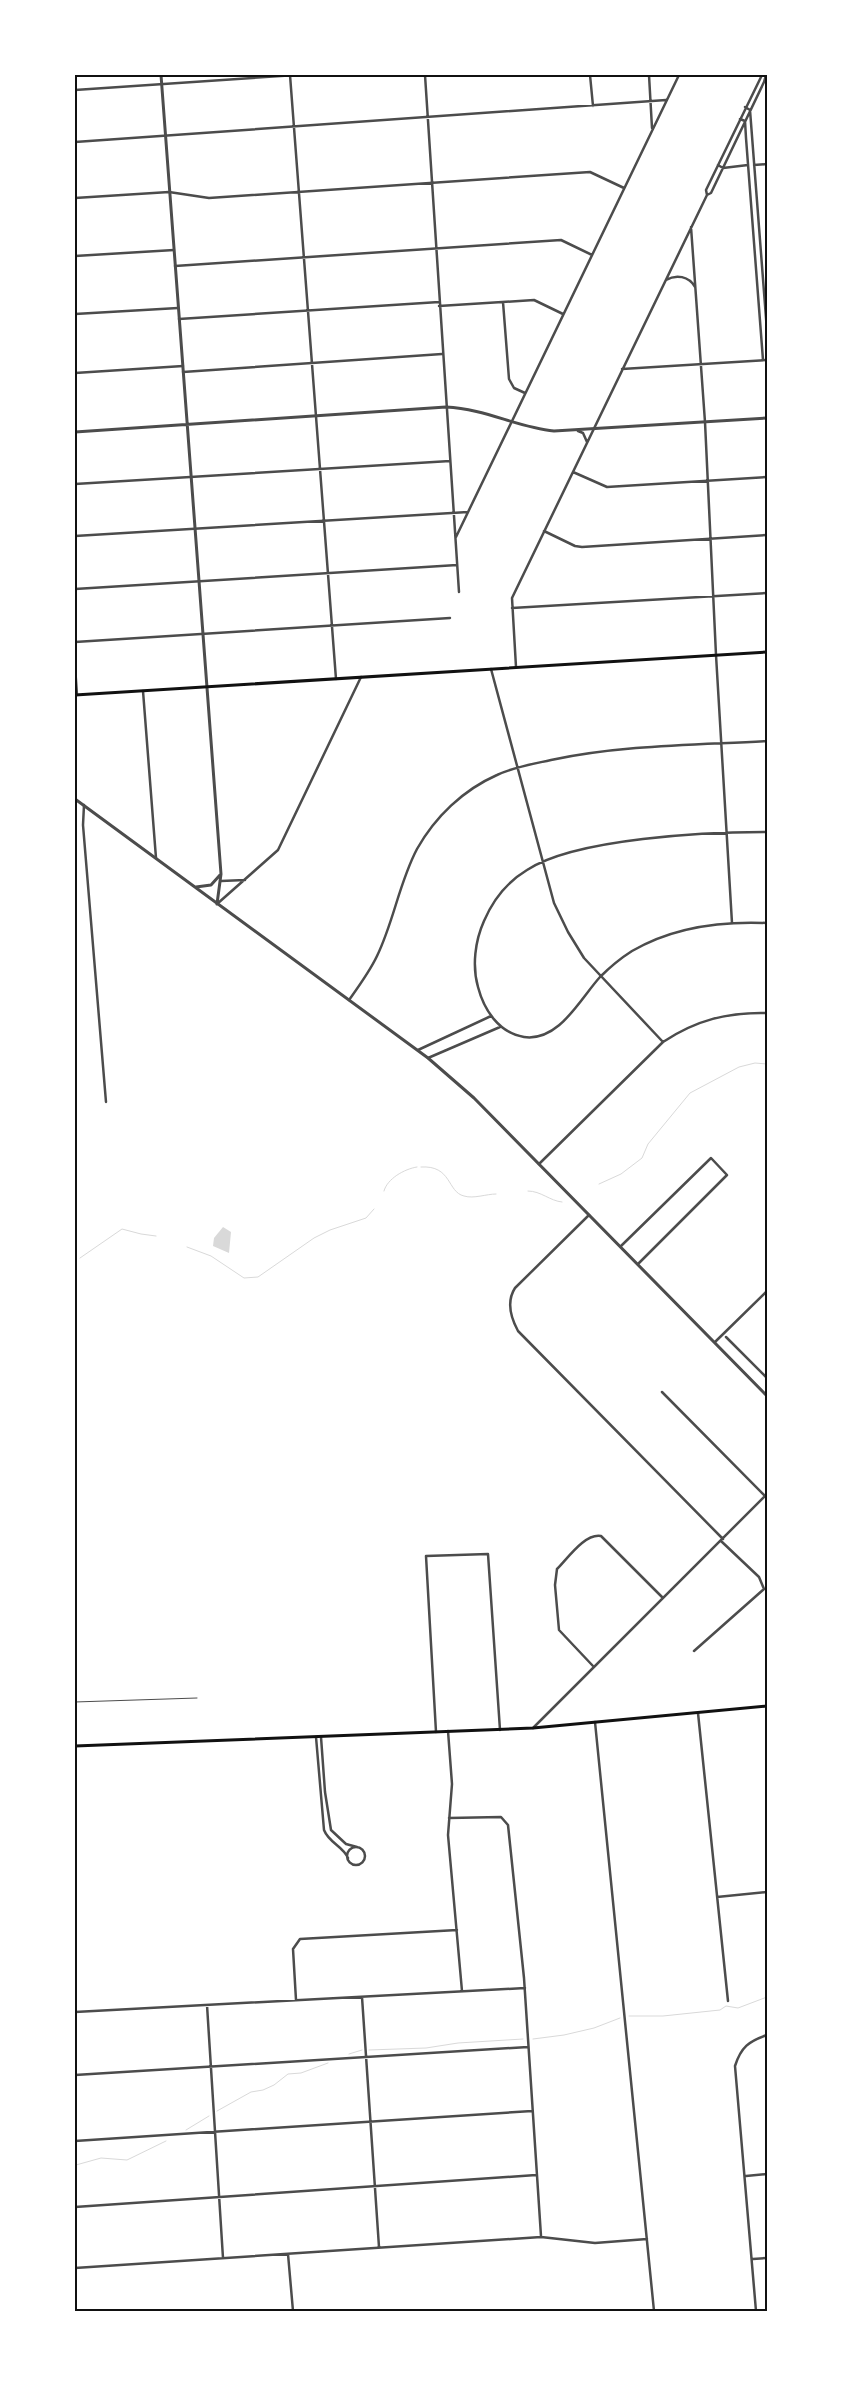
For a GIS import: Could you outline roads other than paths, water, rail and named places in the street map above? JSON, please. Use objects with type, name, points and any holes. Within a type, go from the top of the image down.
[{"type":"main road","points":[[76,695],[767,652]]},
{"type":"main road","points":[[75,1746],[500,1730],[767,1706]]},
{"type":"street","points":[[160,75],[221,874],[217,904]]},
{"type":"street","points":[[290,75],[336,679]]},
{"type":"street","points":[[75,90],[296,75]]},
{"type":"street","points":[[425,75],[430,184],[459,592]]},
{"type":"street","points":[[590,75],[593,106]]},
{"type":"street","points":[[649,75],[652,129]]},
{"type":"street","points":[[455,539],[679,75]]},
{"type":"street","points":[[516,667],[512,598],[691,228],[706,195],[706,190],[745,107],[764,75]]},
{"type":"street","points":[[706,195],[711,193],[750,110],[764,75]]},
{"type":"street","points":[[75,142],[666,100]]},
{"type":"street","points":[[745,107],[750,110]]},
{"type":"street","points":[[750,110],[767,331]]},
{"type":"street","points":[[740,119],[745,121]]},
{"type":"street","points":[[622,369],[765,360],[745,121]]},
{"type":"street","points":[[718,165],[723,168],[767,164]]},
{"type":"street","points":[[75,198],[169,192],[209,198],[590,172],[624,188]]},
{"type":"street","points":[[691,228],[705,422],[716,655],[732,923]]},
{"type":"street","points":[[175,266],[561,240],[592,255]]},
{"type":"street","points":[[75,256],[174,250]]},
{"type":"street","points":[[665,281],[674,276],[683,277],[691,281],[696,291]]},
{"type":"street","points":[[439,306],[534,300],[563,314]]},
{"type":"street","points":[[179,319],[439,302]]},
{"type":"street","points":[[503,302],[509,378],[514,388],[525,393]]},
{"type":"street","points":[[75,314],[178,308]]},
{"type":"street","points":[[183,372],[442,354]]},
{"type":"street","points":[[75,373],[183,366]]},
{"type":"street","points":[[75,432],[446,407],[474,409],[538,429],[593,430],[767,418]]},
{"type":"street","points":[[578,430],[583,433],[587,442]]},
{"type":"street","points":[[75,484],[450,460]]},
{"type":"street","points":[[573,472],[606,487],[767,477]]},
{"type":"street","points":[[75,536],[468,512]]},
{"type":"street","points":[[544,531],[575,546],[582,547],[767,535]]},
{"type":"street","points":[[75,589],[457,565]]},
{"type":"street","points":[[512,608],[767,593]]},
{"type":"street","points":[[75,642],[450,618]]},
{"type":"street","points":[[75,666],[76,695]]},
{"type":"street","points":[[491,669],[554,903],[575,944],[600,977],[663,1042]]},
{"type":"street","points":[[217,904],[278,850],[361,677]]},
{"type":"street","points":[[143,691],[156,858]]},
{"type":"street","points":[[348,1000],[378,955],[397,897],[416,852],[428,830],[455,802],[472,790],[496,776],[517,768],[572,756],[632,749],[767,742]]},
{"type":"street","points":[[75,799],[428,1058],[474,1098],[767,1396]]},
{"type":"street","points":[[84,805],[83,834],[106,1102]]},
{"type":"street","points":[[767,832],[727,832],[597,847],[542,862],[517,877],[500,894],[488,912],[479,933],[475,961],[476,982],[484,1004],[500,1026],[523,1037],[544,1036],[558,1026],[600,977],[626,955],[651,941],[690,929],[732,923],[767,923]]},
{"type":"street","points":[[195,887],[211,885],[221,874]]},
{"type":"street","points":[[221,881],[246,879]]},
{"type":"street","points":[[539,1164],[663,1042],[687,1028],[711,1018],[731,1014],[767,1013]]},
{"type":"street","points":[[417,1050],[491,1016]]},
{"type":"street","points":[[428,1058],[500,1026]]},
{"type":"street","points":[[621,1246],[711,1158],[727,1175],[638,1264]]},
{"type":"street","points":[[589,1214],[513,1291],[510,1310],[518,1332],[759,1578],[764,1589],[694,1651]]},
{"type":"street","points":[[715,1342],[767,1291]]},
{"type":"street","points":[[726,1337],[767,1378]]},
{"type":"street","points":[[533,1728],[766,1495],[662,1392]]},
{"type":"street","points":[[594,1666],[560,1630],[555,1585],[557,1569],[590,1537],[601,1536],[663,1598]]},
{"type":"street","points":[[436,1732],[426,1556],[488,1554],[500,1730]]},
{"type":"street","points":[[698,1713],[728,2001]]},
{"type":"street","points":[[595,1722],[654,2311]]},
{"type":"street","points":[[448,1731],[452,1784],[448,1835],[462,1991]]},
{"type":"street","points":[[316,1737],[324,1830],[329,1838],[342,1849],[354,1864],[364,1860],[363,1851],[346,1844],[336,1837],[332,1830],[325,1790],[321,1736]]},
{"type":"street","points":[[449,1818],[501,1817],[508,1825],[525,1988],[541,2237]]},
{"type":"street","points":[[348,1858],[349,1850],[357,1847]]},
{"type":"street","points":[[717,1897],[767,1892]]},
{"type":"street","points":[[296,2000],[293,1948],[300,1939],[456,1930]]},
{"type":"street","points":[[75,2012],[525,1988]]},
{"type":"street","points":[[362,1997],[379,2248]]},
{"type":"street","points":[[207,2005],[224,2258]]},
{"type":"street","points":[[756,2311],[746,2176],[735,2066],[739,2052],[745,2045],[767,2035]]},
{"type":"street","points":[[75,2075],[528,2047]]},
{"type":"street","points":[[75,2141],[533,2111]]},
{"type":"street","points":[[746,2176],[767,2174]]},
{"type":"street","points":[[75,2208],[536,2175]]},
{"type":"street","points":[[75,2268],[541,2237],[595,2243],[646,2239]]},
{"type":"street","points":[[288,2254],[293,2311]]},
{"type":"street","points":[[753,2259],[767,2258]]},
{"type":"lane","points":[[75,1702],[197,1698]]},
{"type":"waterway","points":[[599,1184],[621,1174],[642,1158],[648,1144],[690,1093],[739,1067],[755,1063],[767,1064]]},
{"type":"waterway","points":[[384,1191],[389,1182],[397,1175],[417,1167]]},
{"type":"waterway","points":[[421,1167],[438,1170],[444,1174],[454,1190],[464,1196],[496,1194]]},
{"type":"waterway","points":[[528,1191],[533,1191],[562,1202]]},
{"type":"waterway","points":[[187,1247],[211,1256],[244,1278],[258,1277],[314,1238],[330,1230],[366,1218],[374,1209]]},
{"type":"waterway","points":[[80,1258],[122,1229],[156,1236]]},
{"type":"waterway","points":[[629,2016],[663,2016],[720,2010],[726,2006],[738,2008],[767,1997]]},
{"type":"waterway","points":[[533,2039],[564,2035],[594,2028],[620,2018]]},
{"type":"waterway","points":[[369,2050],[426,2048],[458,2043],[523,2039]]},
{"type":"waterway","points":[[349,2054],[362,2050]]},
{"type":"waterway","points":[[217,2111],[251,2092],[263,2090],[274,2085],[288,2074],[301,2073],[328,2063]]},
{"type":"waterway","points":[[186,2130],[209,2116]]},
{"type":"waterway","points":[[76,2165],[101,2158],[127,2160],[166,2141]]}]
